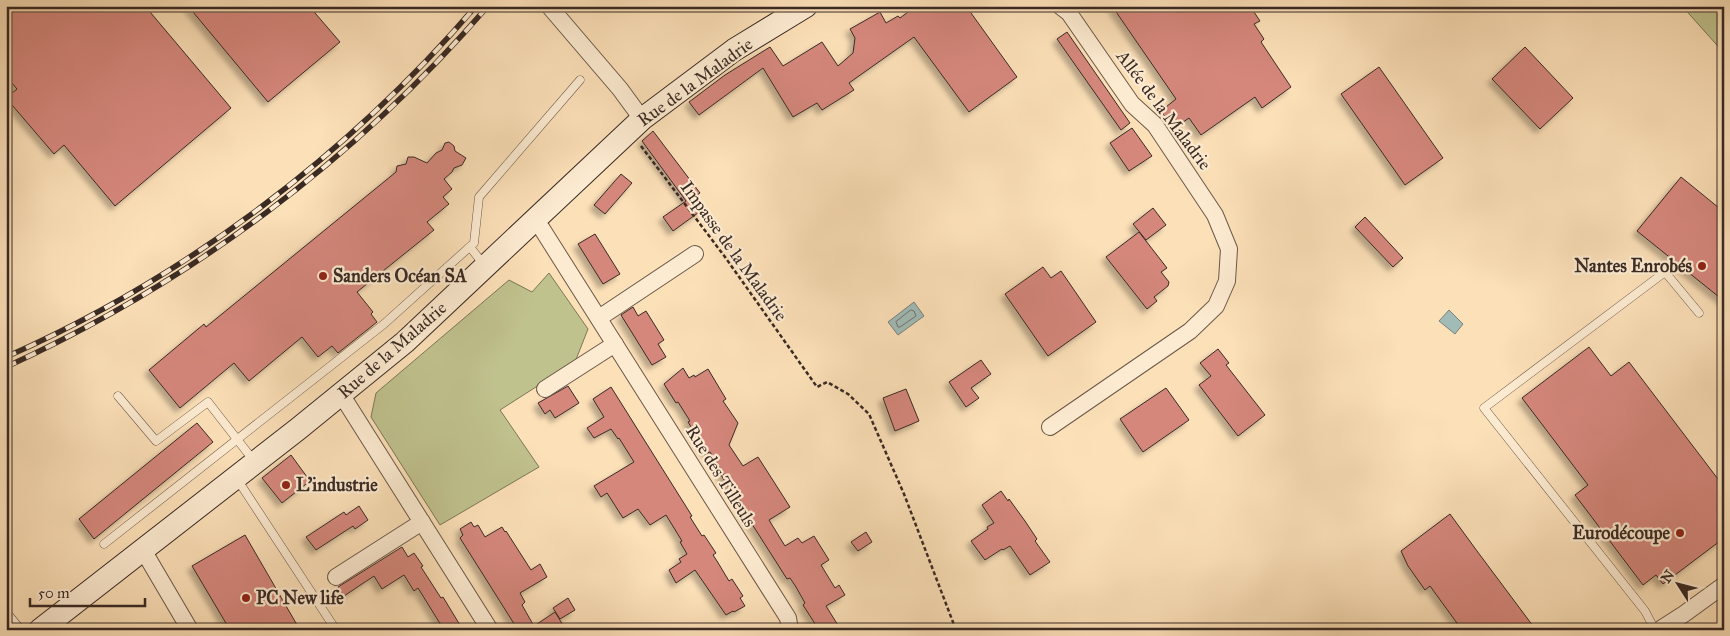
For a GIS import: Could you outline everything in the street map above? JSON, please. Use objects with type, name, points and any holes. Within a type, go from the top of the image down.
[{"type":"street","points":[[549,6],[620,90],[635,125]]},
{"type":"street","name":"Rue de la Maladrie","points":[[40,630],[236,478],[405,342],[635,125],[734,50],[806,6]]},
{"type":"street","name":"Allée de la Maladrie","points":[[1050,427],[1190,330],[1216,306],[1227,281],[1229,249],[1215,215],[1155,125],[1132,104],[1069,13],[1060,6]]},
{"type":"street","name":"Rue des Tilleuls","points":[[535,221],[599,318],[788,618],[790,630]]},
{"type":"street","points":[[599,318],[695,254]]},
{"type":"street","points":[[545,389],[615,344]]},
{"type":"street","points":[[342,394],[490,630]]},
{"type":"street","points":[[336,577],[422,522]]},
{"type":"street","points":[[143,550],[190,630]]},
{"type":"street","points":[[1659,630],[1724,585]]},
{"type":"lane","points":[[104,544],[384,324],[470,247],[474,243],[479,196],[580,80]]},
{"type":"lane","points":[[470,247],[485,267]]},
{"type":"lane","points":[[1655,630],[1645,611],[1484,408],[1665,272],[1700,312]]},
{"type":"lane","points":[[118,396],[156,441],[208,402],[255,463]]},
{"type":"lane","points":[[236,478],[336,630]]},
{"type":"lane","points":[[6,612],[21,630]]},
{"type":"path","name":"Impasse de la Maladrie","points":[[635,125],[816,387],[827,382],[848,394],[869,414],[911,512],[956,630]]},
{"type":"green space","points":[[1682,6],[1724,6],[1724,53]]},
{"type":"green space","points":[[549,273],[588,329],[575,362],[500,410],[539,467],[440,525],[371,417],[376,393],[509,280],[532,292]]},
{"type":"water","points":[[914,302],[924,316],[898,335],[888,322]]},
{"type":"water","points":[[1449,310],[1463,324],[1455,334],[1439,321]]},
{"type":"building","points":[[6,6],[145,6],[231,108],[115,206],[64,145],[54,154],[6,98],[17,89],[6,76]]},
{"type":"building","points":[[188,6],[309,6],[340,42],[268,102]]},
{"type":"building","points":[[916,6],[966,6],[1017,77],[969,112],[914,37],[849,83],[854,90],[822,110],[817,103],[793,117],[763,68],[699,115],[689,102],[725,75],[770,47],[783,66],[822,42],[838,66],[853,53],[855,38],[850,29],[880,12],[886,23],[898,16],[900,18]]},
{"type":"building","points":[[1112,6],[1250,6],[1260,21],[1254,24],[1264,39],[1261,42],[1291,87],[1262,108],[1255,97],[1201,135],[1189,118],[1173,129],[1161,111],[1176,99]]},
{"type":"building","points":[[1067,32],[1130,123],[1121,130],[1057,39]]},
{"type":"building","points":[[1525,47],[1573,98],[1540,129],[1492,79]]},
{"type":"building","points":[[1379,67],[1443,158],[1405,185],[1341,94]]},
{"type":"building","points":[[1132,128],[1152,156],[1129,171],[1110,143]]},
{"type":"building","points":[[653,131],[700,193],[693,198],[702,210],[673,231],[663,217],[686,201],[642,141]]},
{"type":"building","name":"Sanders Océan SA","points":[[449,142],[454,146],[455,151],[466,158],[462,165],[454,168],[444,179],[452,189],[443,197],[449,204],[427,222],[434,230],[357,292],[373,312],[371,314],[377,322],[338,353],[332,346],[318,357],[302,337],[249,381],[234,363],[180,408],[149,370],[204,324],[206,327],[396,172],[397,166],[406,164],[408,157],[414,157],[427,163],[436,153],[442,150],[445,143]]},
{"type":"building","points":[[621,174],[632,183],[605,214],[594,205]]},
{"type":"building","name":"Nantes Enrobés","points":[[1681,177],[1724,212],[1724,301],[1637,231]]},
{"type":"building","points":[[1153,208],[1166,225],[1146,240],[1133,224]]},
{"type":"building","points":[[1365,217],[1403,258],[1393,267],[1355,227]]},
{"type":"building","points":[[1139,232],[1167,268],[1161,272],[1169,282],[1168,286],[1154,297],[1157,301],[1147,309],[1106,257]]},
{"type":"building","points":[[595,234],[620,274],[603,284],[578,244]]},
{"type":"building","points":[[1043,267],[1051,278],[1061,271],[1096,322],[1048,356],[1005,294]]},
{"type":"building","points":[[633,307],[638,316],[646,311],[664,340],[658,344],[666,357],[652,365],[621,315]]},
{"type":"building","points":[[1589,347],[1611,376],[1629,362],[1724,487],[1724,538],[1663,584],[1656,575],[1643,585],[1575,495],[1588,485],[1522,398]]},
{"type":"building","points":[[1218,349],[1229,363],[1226,365],[1265,415],[1238,436],[1199,385],[1211,376],[1200,363]]},
{"type":"building","points":[[981,360],[991,374],[971,388],[979,398],[966,407],[949,382]]},
{"type":"building","points":[[683,368],[689,378],[694,375],[695,377],[708,369],[726,399],[723,401],[738,423],[729,445],[743,466],[758,457],[790,507],[769,520],[785,546],[798,538],[802,543],[814,536],[829,560],[821,565],[835,588],[839,585],[845,595],[826,606],[841,630],[819,630],[803,605],[805,603],[796,587],[790,578],[787,579],[743,510],[745,508],[732,487],[729,488],[721,475],[724,474],[710,452],[707,453],[688,422],[690,421],[664,384]]},
{"type":"building","points":[[568,386],[579,403],[555,418],[550,410],[545,414],[538,403]]},
{"type":"building","points":[[611,387],[692,516],[690,517],[702,536],[704,535],[716,553],[713,555],[729,581],[732,579],[743,596],[740,598],[745,606],[726,615],[695,570],[676,583],[669,570],[681,562],[679,559],[687,554],[680,542],[682,541],[666,515],[650,525],[638,509],[623,518],[607,493],[601,497],[594,486],[634,462],[611,429],[594,438],[587,428],[604,417],[593,399]]},
{"type":"building","points":[[1166,388],[1189,420],[1143,452],[1120,419]]},
{"type":"building","points":[[906,389],[919,421],[895,431],[883,398]]},
{"type":"building","points":[[197,423],[213,442],[94,539],[79,519]]},
{"type":"building","name":"L'industrie","points":[[291,455],[310,481],[282,503],[262,478]]},
{"type":"building","points":[[1001,491],[1025,521],[1037,539],[1035,541],[1050,562],[1030,575],[1010,546],[985,560],[971,541],[994,523],[982,505]]},
{"type":"building","points":[[359,506],[368,520],[355,529],[353,526],[316,550],[306,537],[344,512],[346,515]]},
{"type":"building","points":[[1450,514],[1536,630],[1462,630],[1430,586],[1425,590],[1408,566],[1401,551]]},
{"type":"building","points":[[471,522],[474,527],[478,525],[485,537],[502,527],[531,570],[540,564],[547,577],[520,593],[525,602],[522,605],[534,626],[555,612],[566,630],[518,630],[460,538],[463,535],[460,529]]},
{"type":"building","points":[[866,532],[872,542],[858,551],[851,542]]},
{"type":"building","name":"PC New life","points":[[245,535],[300,630],[230,630],[192,566]]},
{"type":"building","points":[[402,547],[408,557],[414,553],[423,566],[421,567],[441,598],[443,597],[463,630],[444,630],[418,588],[414,591],[404,575],[382,589],[374,576],[344,596],[338,587]]},
{"type":"building","points":[[568,598],[575,610],[560,619],[553,608]]},
{"type":"railway","points":[[6,357],[72,325],[137,290],[200,251],[260,208],[318,162],[374,113],[426,61],[476,6]]},
{"type":"railway","points":[[6,367],[74,333],[141,296],[205,256],[266,212],[326,165],[383,115],[437,62],[488,6]]},
{"type":"place","name":"Nantes Enrobés","points":[[1702,266]]},
{"type":"place","name":"Sanders Océan SA","points":[[323,276]]},
{"type":"place","name":"L'industrie","points":[[286,485]]},
{"type":"place","name":"Eurodécoupe","points":[[1680,533]]},
{"type":"place","name":"PC New life","points":[[246,598]]}]
